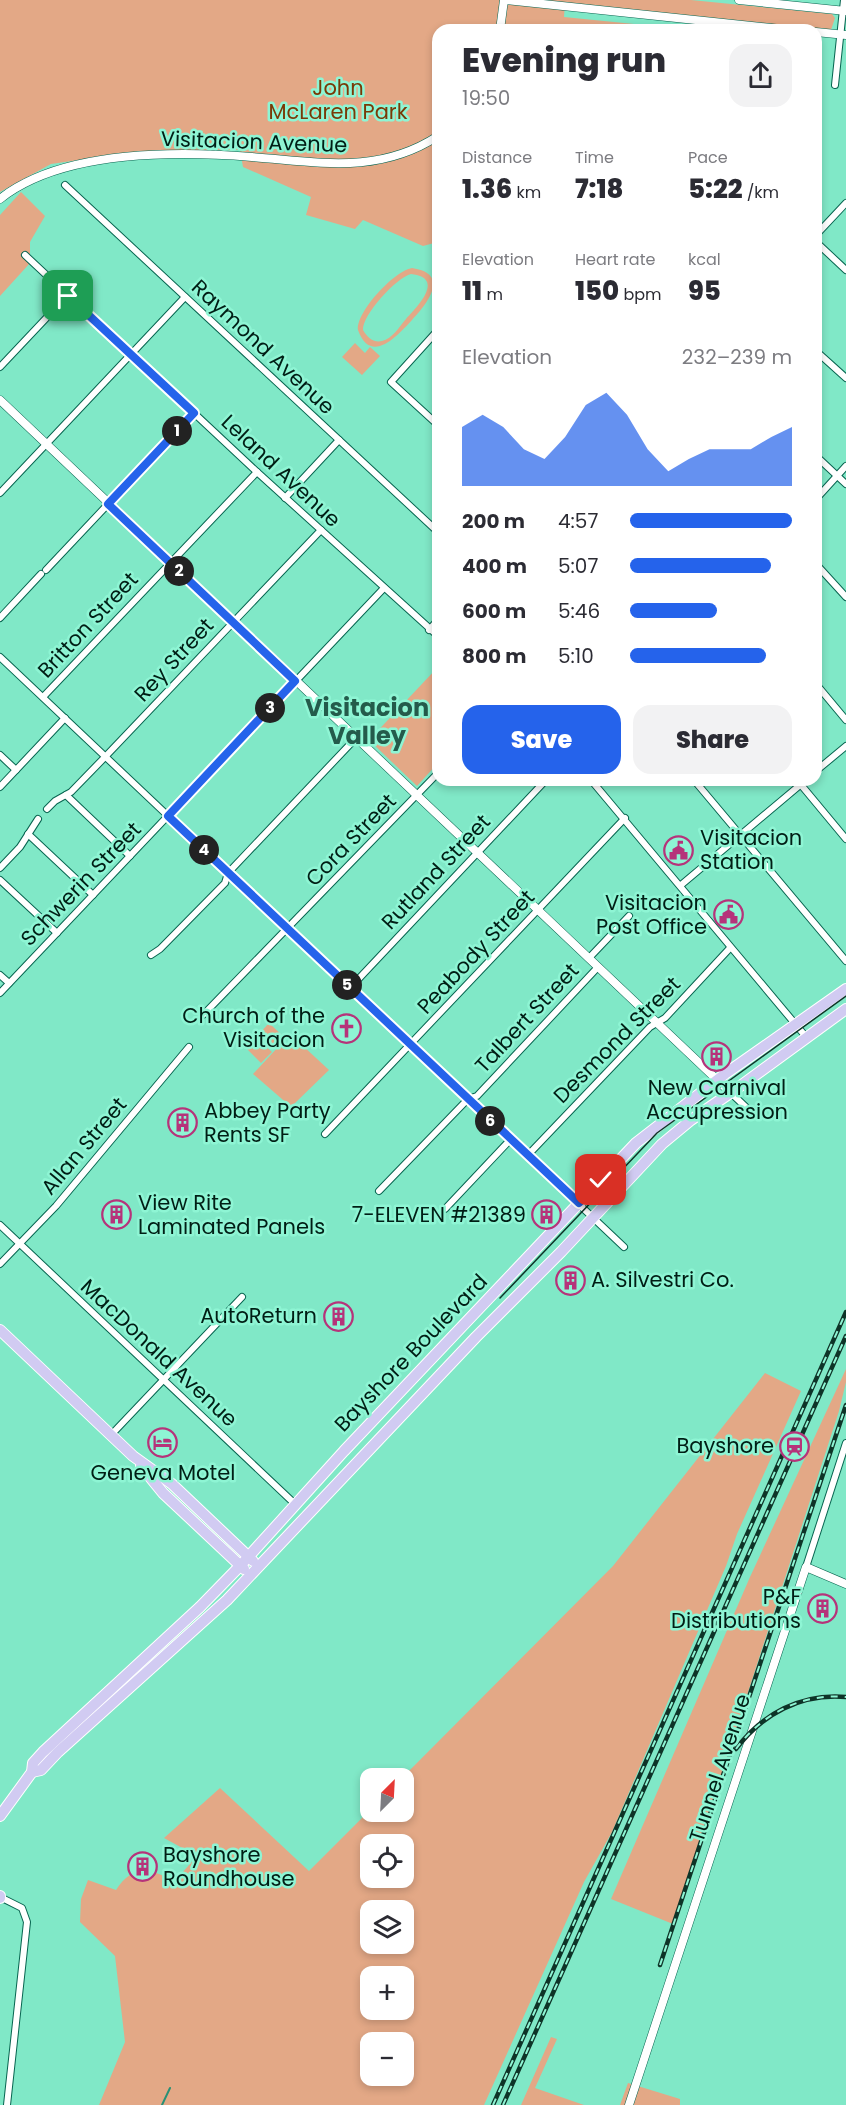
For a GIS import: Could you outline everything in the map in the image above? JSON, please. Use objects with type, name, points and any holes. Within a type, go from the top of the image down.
[{"type":"main road","name":"Bayshore Boulevard","points":[[0,1816],[32,1772],[33,1763],[43,1752],[189,1617],[249,1557],[636,1143],[718,1080],[846,989]]},
{"type":"main road","name":"Bayshore Boulevard","points":[[32,1772],[41,1770],[74,1738],[194,1633],[667,1139],[846,1009]]},
{"type":"main road","points":[[0,1330],[133,1456],[172,1484],[259,1567]]},
{"type":"main road","points":[[133,1456],[163,1494],[251,1576]]},
{"type":"street","points":[[501,24],[505,0],[716,24]]},
{"type":"street","points":[[739,0],[844,10]]},
{"type":"street","points":[[835,85],[843,35],[844,0]]},
{"type":"street","points":[[822,33],[843,35]]},
{"type":"street","name":"Visitacion Avenue","points":[[0,199],[38,176],[87,162],[134,157],[201,155],[363,163],[406,153],[432,139]]},
{"type":"street","name":"Raymond Avenue","points":[[65,185],[432,526]]},
{"type":"street","points":[[822,229],[846,203]]},
{"type":"street","points":[[822,248],[846,270]]},
{"type":"street","name":"Leland Avenue","points":[[25,255],[432,632]]},
{"type":"street","points":[[0,367],[68,296]]},
{"type":"street","points":[[0,493],[184,297]]},
{"type":"street","points":[[432,337],[392,382],[432,419]]},
{"type":"street","points":[[822,356],[846,378]]},
{"type":"street","points":[[0,400],[751,1112]]},
{"type":"street","points":[[0,618],[194,413]]},
{"type":"street","points":[[285,498],[339,440]]},
{"type":"street","points":[[822,462],[846,484]]},
{"type":"street","points":[[822,492],[846,466]]},
{"type":"street","name":"Britton Street","points":[[43,698],[257,472]]},
{"type":"street","name":"Rey Street","points":[[47,809],[66,795],[105,757],[321,530]]},
{"type":"street","points":[[822,571],[846,597]]},
{"type":"street","name":"Schwerin Street","points":[[0,993],[384,588]]},
{"type":"street","points":[[429,630],[432,627]]},
{"type":"street","points":[[0,657],[624,1247]]},
{"type":"street","points":[[822,691],[846,720]]},
{"type":"street","points":[[0,787],[65,718]]},
{"type":"street","points":[[151,955],[160,949],[217,891],[225,882],[228,873],[356,738]]},
{"type":"street","points":[[822,766],[846,746]]},
{"type":"street","points":[[0,755],[16,770]]},
{"type":"street","name":"Cora Street","points":[[203,1015],[286,927],[292,925],[432,780]]},
{"type":"street","name":"Rutland Street","points":[[350,988],[540,786]]},
{"type":"street","points":[[596,786],[807,1038]]},
{"type":"street","points":[[699,786],[846,961]]},
{"type":"street","points":[[681,885],[796,786]]},
{"type":"street","points":[[804,786],[846,838]]},
{"type":"street","points":[[66,795],[130,856]]},
{"type":"street","name":"Peabody Street","points":[[325,1134],[625,818]]},
{"type":"street","points":[[0,868],[20,847],[38,819]]},
{"type":"street","points":[[28,834],[93,895]]},
{"type":"street","points":[[0,880],[57,933]]},
{"type":"street","name":"Talbert Street","points":[[589,958],[629,916]]},
{"type":"street","name":"Desmond Street","points":[[527,1156],[650,1027],[665,1018],[730,948]]},
{"type":"street","name":"Talbert Street","points":[[379,1191],[468,1099],[477,1096],[597,967]]},
{"type":"street","points":[[0,975],[9,983]]},
{"type":"street","name":"Allan Street","points":[[0,1264],[56,1206],[189,1047]]},
{"type":"street","points":[[445,1209],[510,1140]]},
{"type":"street","name":"MacDonald Avenue","points":[[0,1226],[296,1505]]},
{"type":"street","points":[[111,1435],[242,1298]]},
{"type":"street","name":"Tunnel Avenue","points":[[629,2105],[846,1443]]},
{"type":"street","points":[[806,1567],[846,1584]]},
{"type":"street","points":[[0,1897],[22,1908],[27,1922],[7,2105]]},
{"type":"green space","name":"John McLaren Park","points":[[0,0],[691,0],[832,14],[835,18],[831,30],[822,29],[822,24],[772,24],[565,3],[564,17],[634,24],[432,24],[432,244],[423,246],[363,220],[355,229],[306,215],[311,197],[243,167],[240,150],[142,151],[51,164],[0,192]]},
{"type":"green space","points":[[21,192],[45,216],[30,242],[30,263],[0,296],[0,215]]},
{"type":"green space","points":[[412,268],[424,271],[431,277],[432,291],[418,314],[399,333],[385,344],[377,347],[370,346],[363,341],[358,330],[359,322],[369,303],[396,276]],"holes":[[[411,274],[427,281],[428,287],[422,301],[396,332],[382,341],[368,337],[363,330],[364,323],[374,306],[389,289]]]},
{"type":"green space","points":[[355,343],[365,353],[370,347],[380,356],[362,375],[342,357]]},
{"type":"green space","points":[[432,673],[432,770],[417,786],[369,740]]},
{"type":"green space","points":[[269,1023],[285,1038],[274,1049],[259,1034]]},
{"type":"green space","points":[[256,1037],[272,1052],[261,1063],[246,1048]]},
{"type":"green space","points":[[302,1045],[329,1070],[290,1106],[253,1074],[279,1046]]},
{"type":"green space","points":[[846,1369],[846,1382],[839,1411],[673,1924],[611,1899],[750,1577]]},
{"type":"green space","points":[[765,1373],[801,1391],[737,1534],[726,1566],[612,1832],[584,1882],[484,2105],[99,2105],[125,2042],[115,1956],[80,1922],[81,1899],[88,1880],[116,1890],[128,1876],[150,1871],[174,1882],[197,1856],[164,1838],[220,1788],[309,1871],[360,1820],[360,1822],[414,1822],[414,1768],[412,1768],[613,1566]]},
{"type":"green space","points":[[551,2037],[557,2039],[535,2088],[584,2105],[521,2105]]},
{"type":"green space","points":[[628,2083],[680,2099],[680,2105],[620,2105]]},
{"type":"waterway","points":[[162,2105],[170,2088]]},
{"type":"tram line","points":[[500,1298],[657,1133],[846,996]]},
{"type":"railway","points":[[493,2105],[846,1312]]},
{"type":"railway","points":[[503,2105],[846,1336]]},
{"type":"railway","points":[[660,1965],[846,1405]]},
{"type":"railway","points":[[736,1749],[758,1726],[784,1708],[813,1699],[846,1697]]},
{"type":"place","name":"Visitacion Station","points":[[679,850]]},
{"type":"place","name":"Visitacion Post Office","points":[[728,915]]},
{"type":"place","name":"Church of the Visitacion","points":[[346,1028]]},
{"type":"place","name":"New Carnival Accupression","points":[[717,1057]]},
{"type":"place","name":"Abbey Party Rents SF","points":[[183,1123]]},
{"type":"place","name":"View Rite Laminated Panels","points":[[117,1215]]},
{"type":"place","name":"7-ELEVEN #21389","points":[[547,1215]]},
{"type":"place","name":"A. Silvestri Co.","points":[[570,1280]]},
{"type":"place","name":"AutoReturn","points":[[338,1316]]},
{"type":"place","name":"Geneva Motel","points":[[163,1442]]},
{"type":"place","name":"Bayshore","points":[[795,1446]]},
{"type":"place","name":"P&F Distributions","points":[[822,1609]]},
{"type":"place","name":"Bayshore Roundhouse","points":[[142,1867]]},
{"type":"district","name":"Visitacion Valley","points":[[367,722]]},
{"type":"route","points":[[68,296],[194,413],[108,504],[295,681],[168,816],[579,1203],[601,1180]]}]
